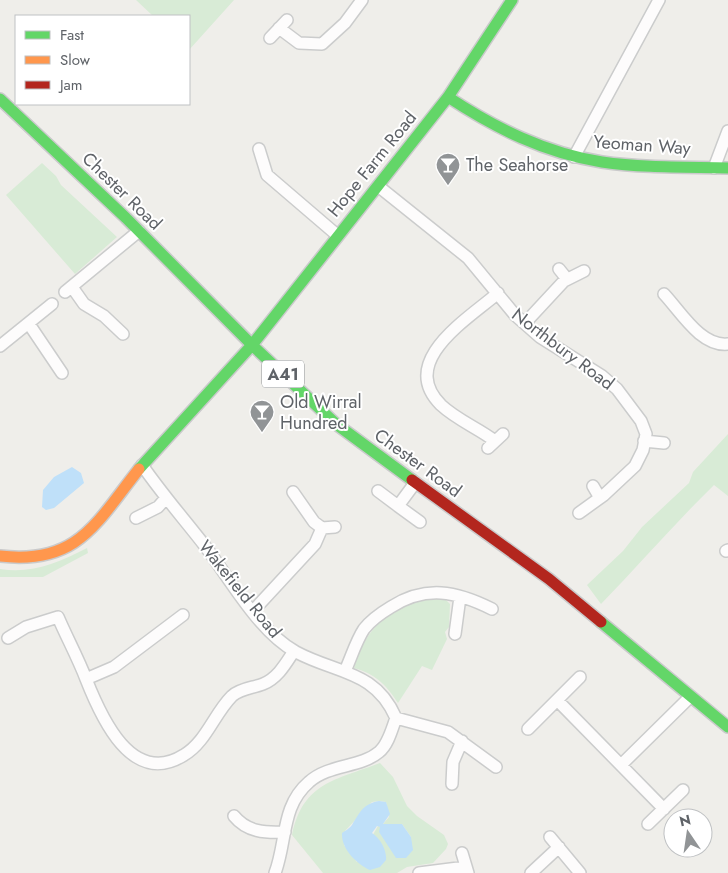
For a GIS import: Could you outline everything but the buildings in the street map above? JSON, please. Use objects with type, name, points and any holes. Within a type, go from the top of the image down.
[{"type":"street","points":[[270,38],[283,24],[298,43],[322,44],[345,23],[362,0]]},
{"type":"street","name":"Hope Farm Road","points":[[0,556],[26,559],[69,547],[91,530],[142,465],[252,345],[337,235],[448,97],[512,0]]},
{"type":"street","points":[[574,156],[660,0]]},
{"type":"street","name":"Yeoman Way","points":[[448,97],[470,112],[550,150],[602,162],[728,168]]},
{"type":"street","name":"Chester Road","points":[[0,99],[139,231],[252,345],[336,424],[549,579],[728,728]]},
{"type":"street","points":[[714,168],[728,131]]},
{"type":"street","points":[[259,149],[267,175],[337,235]]},
{"type":"street","name":"Northbury Road","points":[[378,186],[454,245],[480,270],[507,307],[540,337],[602,376],[617,390],[641,421],[646,434],[644,441]]},
{"type":"street","points":[[123,334],[104,316],[84,304],[68,289],[139,231]]},
{"type":"street","points":[[560,269],[568,279]]},
{"type":"street","points":[[525,323],[568,279],[584,271]]},
{"type":"street","points":[[495,441],[479,428],[442,406],[428,384],[427,370],[431,356],[440,344],[498,293]]},
{"type":"street","points":[[664,294],[704,337],[718,345],[728,344]]},
{"type":"street","points":[[0,346],[52,304]]},
{"type":"street","points":[[29,324],[62,373]]},
{"type":"street","points":[[579,513],[600,498],[635,466],[643,450],[644,441],[664,443]]},
{"type":"street","name":"Wakefield Road","points":[[142,465],[165,499],[266,628],[294,651],[370,682],[389,702],[396,718]]},
{"type":"street","points":[[398,506],[415,483]]},
{"type":"street","points":[[593,486],[600,498]]},
{"type":"street","points":[[378,491],[420,522]]},
{"type":"street","points":[[293,492],[314,522],[322,528],[335,528]]},
{"type":"street","points":[[136,518],[158,507],[165,499]]},
{"type":"street","points":[[253,611],[315,544],[322,528]]},
{"type":"street","points":[[345,671],[364,630],[385,610],[416,594],[445,593],[474,600],[492,609]]},
{"type":"street","points":[[455,634],[460,597]]},
{"type":"street","points":[[86,679],[114,667],[182,615]]},
{"type":"street","points":[[8,638],[26,627],[58,617],[96,704],[113,735],[125,750],[139,759],[154,763],[169,762],[184,756],[195,747],[232,696],[246,688],[264,684],[277,675],[294,651]]},
{"type":"street","points":[[528,728],[580,677]]},
{"type":"street","points":[[621,765],[690,697]]},
{"type":"street","points":[[556,700],[663,808]]},
{"type":"street","points":[[275,873],[280,859],[287,812],[308,782],[332,768],[379,752],[386,742],[396,718],[448,732],[462,741],[486,762],[496,767]]},
{"type":"street","points":[[452,784],[453,762],[462,741]]},
{"type":"street","points":[[665,808],[683,790]]},
{"type":"street","points":[[648,824],[663,810]]},
{"type":"street","points":[[236,823],[260,832],[285,832]]},
{"type":"street","points":[[550,837],[580,873]]},
{"type":"street","points":[[531,873],[559,847]]},
{"type":"street","points":[[419,873],[467,870],[462,853]]},
{"type":"green space","points":[[136,0],[234,0],[190,49],[190,15],[152,15]]},
{"type":"green space","points":[[42,163],[56,176],[61,185],[117,237],[75,274],[6,195]]},
{"type":"green space","points":[[728,434],[728,496],[714,485],[601,604],[587,585],[623,551],[642,527],[689,483],[693,472]]},
{"type":"green space","points":[[87,548],[88,553],[43,577],[0,577],[0,569],[34,569],[55,563]]},
{"type":"green space","points":[[425,598],[444,598],[450,604],[449,627],[445,632],[447,639],[432,670],[422,666],[398,703],[380,681],[362,670],[354,668],[364,642],[379,623],[399,609]]},
{"type":"green space","points":[[380,763],[393,777],[407,806],[417,816],[444,835],[448,844],[446,849],[433,863],[407,867],[397,873],[323,873],[292,835],[297,817],[313,793],[336,779]],"holes":[[[372,802],[386,802],[389,817],[383,824],[402,824],[411,837],[378,826],[357,862],[344,845],[345,831]]]},
{"type":"water","points":[[72,467],[81,473],[84,483],[54,508],[46,510],[42,507],[43,490],[54,477]]},
{"type":"water","points":[[379,801],[386,802],[390,814],[383,824],[402,824],[411,837],[413,850],[406,858],[396,858],[379,832],[380,827],[377,826],[372,833],[383,845],[386,860],[380,867],[370,870],[360,864],[347,850],[342,839],[342,833],[351,826],[366,806]]},
{"type":"traffic: fast","points":[[139,469],[252,345],[448,97],[512,0]]},
{"type":"traffic: fast","points":[[448,97],[484,119],[521,138],[581,158],[633,165],[728,168]]},
{"type":"traffic: fast","points":[[0,99],[126,218],[252,345],[336,424],[412,480]]},
{"type":"traffic: fast","points":[[601,622],[728,727]]},
{"type":"traffic: slow","points":[[0,556],[27,557],[49,554],[67,547],[97,523],[139,469]]},
{"type":"traffic: jam","points":[[412,480],[549,579],[601,622]]},
{"type":"place","name":"The Seahorse","points":[[448,186]]},
{"type":"place","name":"Old Wirral Hundred","points":[[262,433]]}]
